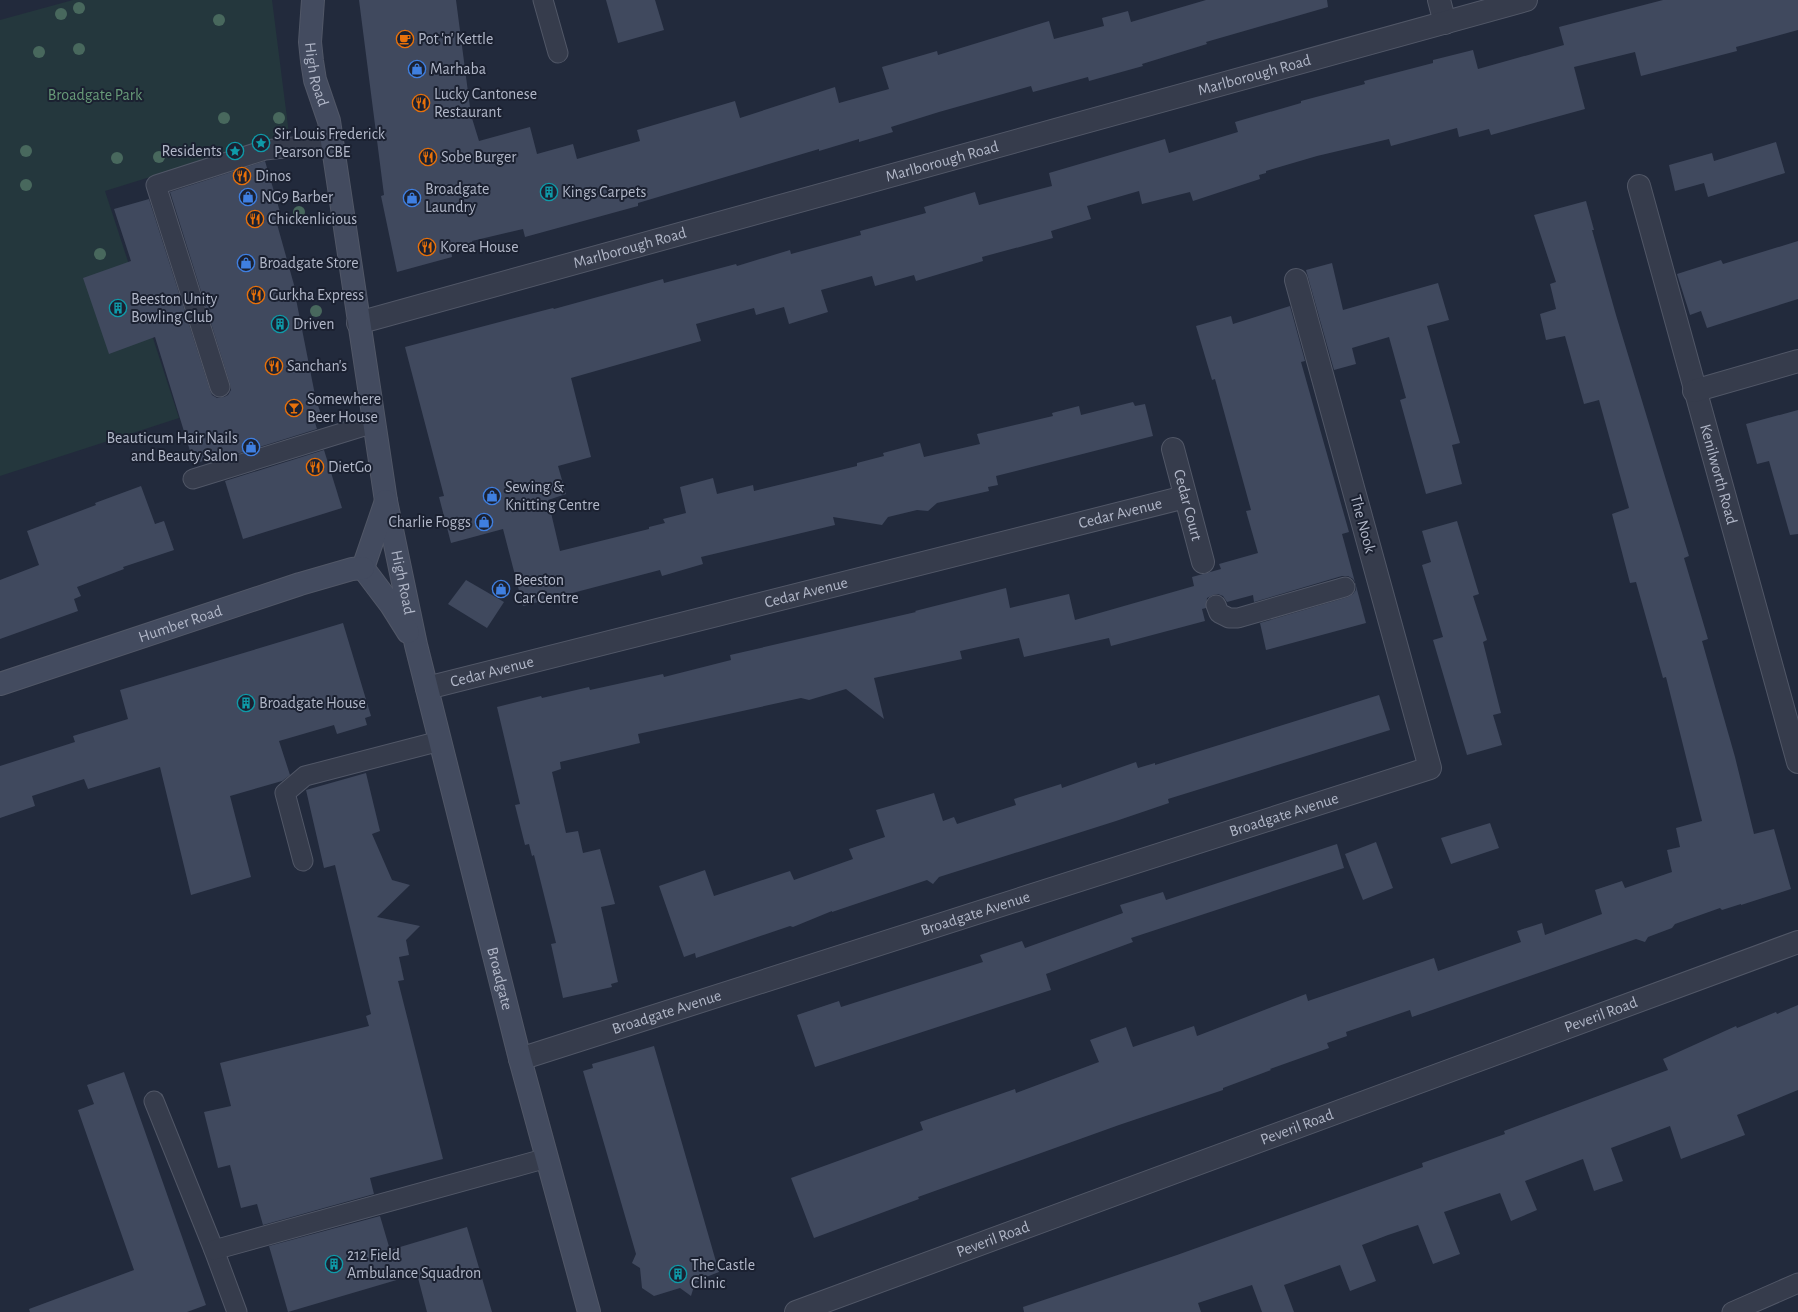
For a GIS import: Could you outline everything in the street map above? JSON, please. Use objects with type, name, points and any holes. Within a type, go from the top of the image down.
[{"type":"main road","name":"High Road","points":[[312,0],[310,42],[315,80],[329,121],[358,323],[386,501],[416,645]]},
{"type":"main road","points":[[386,501],[362,568],[391,605],[416,645]]},
{"type":"main road","name":"Humber Road","points":[[0,684],[300,584],[352,569],[362,568]]},
{"type":"main road","name":"Broadgate","points":[[416,645],[520,1059],[589,1312]]},
{"type":"street","points":[[1438,0],[1445,23]]},
{"type":"street","name":"Marlborough Road","points":[[358,323],[1526,0]]},
{"type":"street","name":"Kenilworth Road","points":[[1639,186],[1694,390],[1798,762]]},
{"type":"street","name":"The Nook","points":[[1296,280],[1430,768]]},
{"type":"street","points":[[1694,390],[1798,361]]},
{"type":"street","name":"Cedar Court","points":[[1173,449],[1205,567]]},
{"type":"street","name":"Cedar Avenue","points":[[427,688],[1185,497]]},
{"type":"street","name":"Broadgate Avenue","points":[[520,1059],[1430,768]]},
{"type":"street","name":"Peveril Road","points":[[796,1312],[1798,942]]},
{"type":"lane","points":[[543,0],[558,53]]},
{"type":"lane","points":[[220,387],[156,185],[265,150],[332,143]]},
{"type":"lane","points":[[193,479],[374,423]]},
{"type":"lane","points":[[1216,605],[1219,613],[1229,618],[1238,618],[1345,587]]},
{"type":"lane","points":[[303,861],[285,793],[305,776],[440,741]]},
{"type":"lane","points":[[154,1101],[214,1250],[237,1312]]},
{"type":"lane","points":[[214,1250],[547,1158]]},
{"type":"lane","points":[[1732,1312],[1798,1283]]},
{"type":"green space","name":"Broadgate Park","points":[[73,0],[272,0],[289,134],[105,191],[179,418],[0,476],[0,20]]},
{"type":"building","points":[[359,0],[456,0],[471,115],[479,141],[530,127],[537,154],[573,144],[577,159],[640,141],[637,130],[735,101],[740,118],[835,87],[839,103],[889,89],[882,67],[937,51],[938,55],[1049,21],[1054,39],[1104,26],[1102,18],[1128,11],[1131,22],[1206,0],[1327,0],[1328,7],[1206,42],[1207,44],[1142,64],[1143,66],[1089,81],[1088,77],[1033,92],[1031,86],[939,112],[891,127],[893,132],[859,142],[859,139],[819,151],[819,149],[638,203],[638,206],[525,237],[523,229],[472,241],[473,245],[451,250],[452,257],[397,272],[381,196],[384,195]]},
{"type":"building","points":[[606,0],[655,0],[664,30],[618,43]]},
{"type":"building","points":[[1663,0],[1798,0],[1798,30],[1736,47],[1737,51],[1641,76],[1635,52],[1574,67],[1585,109],[1491,135],[1489,129],[1459,137],[1457,128],[1391,146],[1389,139],[1317,156],[1266,171],[1266,173],[1259,175],[1260,179],[1193,201],[1190,192],[1142,204],[1139,191],[1087,206],[1091,219],[1051,231],[1053,238],[982,257],[983,261],[916,281],[914,275],[875,286],[872,276],[821,290],[828,312],[789,324],[784,307],[756,315],[754,308],[696,324],[701,341],[571,378],[591,457],[558,466],[566,494],[548,500],[560,551],[649,529],[649,527],[665,523],[663,519],[686,513],[680,487],[713,478],[717,494],[753,485],[754,491],[857,466],[857,463],[884,456],[883,453],[920,443],[924,457],[980,444],[977,434],[1053,416],[1052,413],[1079,406],[1081,415],[1133,402],[1135,406],[1145,404],[1153,436],[996,476],[998,485],[988,487],[989,491],[937,503],[928,511],[917,510],[888,517],[882,525],[833,517],[835,525],[701,557],[703,564],[662,576],[660,570],[523,606],[503,529],[451,543],[439,497],[444,496],[405,347],[553,308],[554,309],[663,279],[664,283],[736,264],[737,266],[790,250],[791,254],[861,235],[860,231],[926,213],[924,207],[975,192],[979,205],[1052,186],[1049,173],[1165,139],[1169,153],[1238,132],[1235,122],[1301,103],[1301,101],[1365,84],[1364,81],[1433,63],[1433,60],[1473,50],[1478,69],[1564,45],[1559,27]]},
{"type":"building","points":[[1776,142],[1785,173],[1708,197],[1704,183],[1675,191],[1669,165],[1712,153],[1714,161]]},
{"type":"building","points":[[265,161],[283,222],[277,224],[298,299],[296,299],[316,400],[321,414],[313,416],[317,429],[218,460],[217,456],[194,464],[155,337],[109,354],[83,278],[131,261],[114,209],[149,199],[212,395],[217,398],[228,395],[231,390],[230,384],[170,192]]},
{"type":"building","points":[[1586,201],[1594,230],[1592,230],[1616,315],[1689,556],[1684,558],[1708,639],[1702,641],[1735,757],[1754,834],[1774,829],[1791,889],[1741,905],[1722,910],[1720,908],[1675,924],[1672,928],[1648,937],[1645,942],[1636,939],[1412,1017],[1410,1010],[1346,1032],[1347,1036],[1327,1043],[1329,1048],[1270,1069],[1271,1070],[1223,1088],[1223,1090],[1119,1125],[918,1197],[919,1199],[814,1238],[791,1178],[923,1130],[920,1122],[1015,1089],[1016,1093],[1099,1062],[1090,1040],[1126,1027],[1133,1047],[1194,1026],[1197,1036],[1306,994],[1308,1001],[1434,958],[1438,971],[1521,942],[1517,931],[1542,923],[1545,935],[1602,914],[1595,890],[1622,881],[1625,888],[1672,872],[1667,850],[1680,847],[1676,828],[1702,821],[1666,677],[1663,678],[1636,582],[1630,583],[1612,514],[1629,508],[1599,400],[1584,404],[1565,336],[1546,340],[1540,314],[1556,309],[1550,284],[1556,282],[1534,215]]},
{"type":"building","points":[[1798,241],[1798,299],[1707,328],[1701,311],[1690,315],[1677,274],[1721,260],[1723,264]]},
{"type":"building","points":[[1332,263],[1343,310],[1438,283],[1449,320],[1427,326],[1460,443],[1452,445],[1462,484],[1426,494],[1400,400],[1406,398],[1389,337],[1352,348],[1356,364],[1334,370],[1306,270]]},
{"type":"building","points":[[1290,306],[1305,361],[1301,362],[1349,532],[1342,534],[1355,582],[1348,576],[1342,576],[1254,602],[1253,595],[1227,602],[1223,596],[1218,594],[1213,595],[1207,598],[1206,608],[1202,609],[1205,621],[1111,646],[1109,638],[1024,657],[1019,638],[960,651],[962,659],[874,678],[884,719],[846,689],[809,700],[801,698],[638,734],[640,743],[560,762],[561,769],[552,772],[566,833],[578,831],[583,853],[600,849],[615,904],[601,907],[618,982],[611,984],[612,987],[563,998],[551,944],[556,943],[534,855],[532,856],[529,844],[525,845],[515,805],[520,804],[497,707],[541,696],[542,698],[589,687],[590,690],[663,674],[664,677],[731,660],[730,655],[916,612],[915,611],[1006,588],[1010,608],[1069,594],[1075,620],[1194,586],[1192,577],[1221,569],[1219,564],[1258,553],[1246,511],[1251,510],[1215,379],[1212,380],[1196,326],[1231,316],[1233,324]]},
{"type":"building","points":[[1798,410],[1798,534],[1790,535],[1769,461],[1757,464],[1746,424]]},
{"type":"building","points":[[324,450],[342,508],[243,539],[225,481]]},
{"type":"building","points":[[141,486],[155,524],[164,521],[174,550],[123,567],[124,569],[77,587],[81,596],[74,599],[78,611],[0,639],[0,580],[39,565],[27,531]]},
{"type":"building","points":[[1457,521],[1479,594],[1473,596],[1487,640],[1483,642],[1501,713],[1493,715],[1502,745],[1467,755],[1433,640],[1443,637],[1422,565],[1431,562],[1422,531]]},
{"type":"building","points":[[466,580],[504,602],[487,628],[448,604]]},
{"type":"building","points":[[1356,586],[1366,623],[1266,650],[1260,623],[1348,597],[1356,590]]},
{"type":"building","points":[[343,623],[371,716],[365,718],[367,725],[337,734],[334,725],[279,741],[290,775],[282,781],[230,796],[251,877],[191,895],[160,767],[88,789],[84,779],[32,796],[35,806],[0,818],[0,766],[75,742],[73,736],[128,719],[120,690]]},
{"type":"building","points":[[1379,695],[1390,730],[1168,799],[1169,803],[939,877],[933,884],[927,880],[832,911],[793,927],[790,926],[696,958],[695,953],[684,957],[659,886],[705,870],[714,896],[790,871],[794,880],[853,859],[849,849],[885,837],[876,810],[934,793],[943,821],[954,817],[957,824],[1016,805],[1014,799],[1061,784],[1062,788],[1136,762],[1138,768],[1155,763],[1155,765]]},
{"type":"building","points":[[366,773],[380,831],[372,834],[392,880],[410,885],[377,917],[420,926],[406,940],[409,955],[399,957],[404,980],[398,981],[443,1159],[370,1178],[374,1194],[263,1225],[257,1204],[241,1208],[230,1165],[218,1168],[204,1112],[231,1106],[220,1063],[369,1026],[366,1016],[371,1014],[335,865],[324,868],[306,790]]},
{"type":"building","points":[[1490,823],[1499,848],[1451,864],[1441,838]]},
{"type":"building","points":[[1376,842],[1393,888],[1363,900],[1345,854]]},
{"type":"building","points":[[1337,844],[1344,868],[1131,938],[1133,942],[1046,974],[1051,990],[815,1067],[797,1015],[839,1001],[841,1007],[983,962],[980,955],[1022,941],[1025,948],[1123,913],[1120,905],[1163,892],[1166,900]]},
{"type":"building","points":[[1798,1005],[1798,1090],[1737,1115],[1745,1135],[1681,1159],[1670,1126],[1611,1148],[1623,1181],[1594,1191],[1583,1159],[1525,1181],[1537,1210],[1511,1221],[1500,1193],[1444,1212],[1460,1254],[1433,1264],[1418,1225],[1388,1235],[1362,1245],[1376,1281],[1350,1291],[1340,1265],[1284,1285],[1294,1312],[1262,1312],[1252,1285],[1198,1303],[1201,1312],[1024,1312],[1023,1307],[1177,1255],[1423,1167],[1422,1163],[1505,1134],[1504,1131],[1668,1070],[1663,1059],[1736,1026],[1737,1028],[1776,1012],[1777,1014]]},
{"type":"building","points":[[654,1046],[719,1272],[695,1283],[691,1296],[680,1288],[654,1296],[642,1288],[640,1268],[632,1263],[636,1254],[583,1071],[593,1068],[592,1064]]},
{"type":"building","points":[[124,1072],[206,1305],[187,1312],[30,1312],[29,1309],[134,1270],[78,1110],[94,1104],[87,1085]]},
{"type":"building","points":[[380,1216],[390,1250],[467,1227],[492,1312],[427,1312],[417,1274],[288,1312],[269,1246]]},
{"type":"place","name":"Pot 'n' Kettle","points":[[405,39]]},
{"type":"place","name":"Marhaba","points":[[417,69]]},
{"type":"place","name":"Lucky Cantonese Restaurant","points":[[421,103]]},
{"type":"place","name":"Sir Louis Frederick Pearson CBE","points":[[261,143]]},
{"type":"place","name":"Residents","points":[[235,151]]},
{"type":"place","name":"Sobe Burger","points":[[428,157]]},
{"type":"place","name":"Dinos","points":[[242,176]]},
{"type":"place","name":"Kings Carpets","points":[[549,192]]},
{"type":"place","name":"NG9 Barber","points":[[248,197]]},
{"type":"place","name":"Broadgate Laundry","points":[[412,198]]},
{"type":"place","name":"Chickenlicious","points":[[255,219]]},
{"type":"place","name":"Korea House","points":[[427,247]]},
{"type":"place","name":"Broadgate Store","points":[[246,263]]},
{"type":"place","name":"Gurkha Express","points":[[256,295]]},
{"type":"place","name":"Beeston Unity Bowling Club","points":[[118,308]]},
{"type":"place","name":"Driven","points":[[280,324]]},
{"type":"place","name":"Sanchan's","points":[[274,366]]},
{"type":"place","name":"Somewhere Beer House","points":[[294,408]]},
{"type":"place","name":"Beauticum Hair Nails and Beauty Salon","points":[[251,447]]},
{"type":"place","name":"DietGo","points":[[315,467]]},
{"type":"place","name":"Sewing & Knitting Centre","points":[[492,496]]},
{"type":"place","name":"Charlie Foggs","points":[[484,522]]},
{"type":"place","name":"Beeston Car Centre","points":[[501,589]]},
{"type":"place","name":"Broadgate House","points":[[246,703]]},
{"type":"place","name":"212 Field Ambulance Squadron","points":[[334,1264]]},
{"type":"place","name":"The Castle Clinic","points":[[678,1274]]}]
